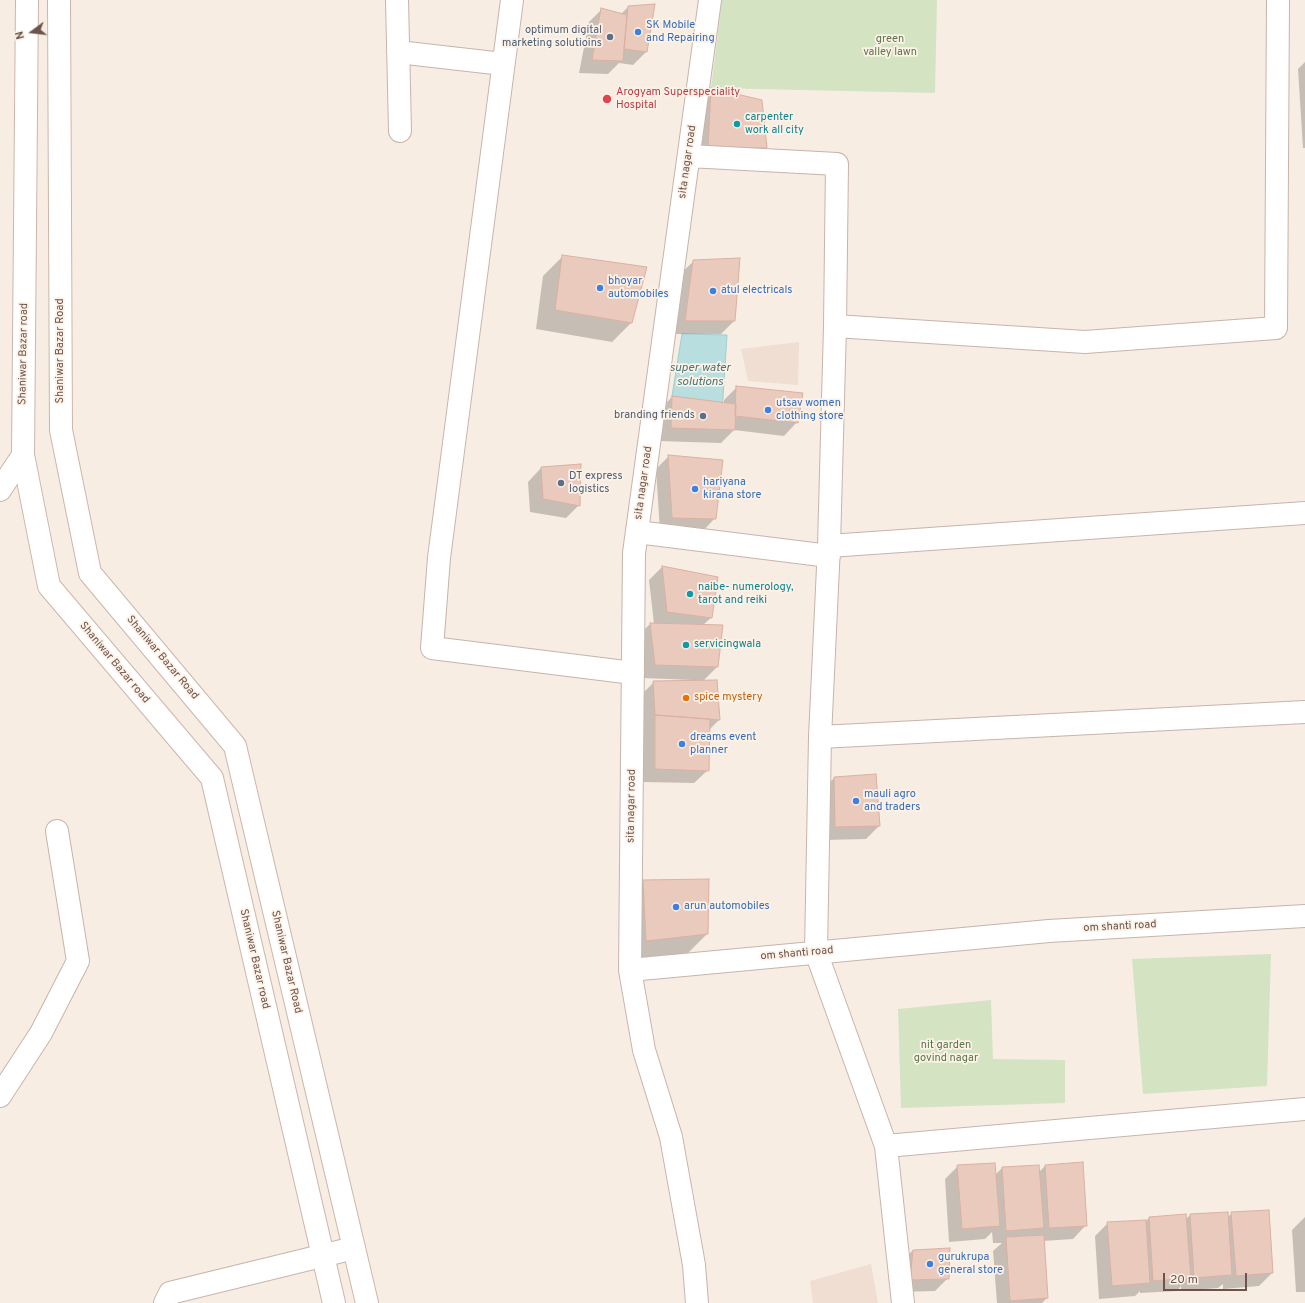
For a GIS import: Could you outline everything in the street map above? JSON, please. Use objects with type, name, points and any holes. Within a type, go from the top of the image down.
[{"type":"street","name":"Shaniwar Bazar road","points":[[27,0],[23,455],[49,586],[212,778],[334,1303]]},
{"type":"street","name":"Shaniwar Bazar Road","points":[[59,0],[61,430],[90,573],[235,746],[367,1303]]},
{"type":"street","points":[[397,0],[400,130]]},
{"type":"street","points":[[512,0],[439,558],[432,648],[633,673]]},
{"type":"street","name":"sita nagar road","points":[[630,970],[634,554],[710,0]]},
{"type":"street","points":[[835,326],[1085,342],[1276,328],[1278,0]]},
{"type":"street","points":[[398,52],[503,64]]},
{"type":"street","points":[[689,156],[837,164],[835,326],[829,551],[820,737],[816,952],[886,1146],[903,1303]]},
{"type":"street","points":[[0,490],[23,455]]},
{"type":"street","points":[[637,532],[829,551],[1305,513]]},
{"type":"street","points":[[820,737],[1305,712]]},
{"type":"street","points":[[0,1096],[41,1032],[78,961],[57,831]]},
{"type":"street","name":"om shanti road","points":[[630,970],[1050,931],[1305,916]]},
{"type":"street","points":[[630,970],[644,1050],[671,1137],[694,1265],[697,1303]]},
{"type":"street","points":[[886,1146],[1305,1109]]},
{"type":"street","points":[[165,1303],[170,1293],[354,1248]]},
{"type":"shaded area","points":[[799,342],[798,385],[748,381],[741,349]]},
{"type":"shaded area","points":[[871,1264],[878,1303],[813,1303],[810,1281]]},
{"type":"green space","name":"green valley lawn","points":[[722,0],[937,0],[935,93],[711,88]]},
{"type":"green space","points":[[1271,954],[1267,1086],[1143,1094],[1132,959]]},
{"type":"green space","name":"nit garden govind nagar","points":[[991,1000],[993,1059],[1065,1060],[1065,1103],[901,1108],[898,1009]]},
{"type":"water","name":"super water solutions","points":[[682,334],[727,335],[722,413],[672,396]]},
{"type":"building","name":"SK Mobile and Repairing","points":[[655,4],[647,52],[624,49],[628,6]]},
{"type":"building","name":"optimum digital marketing solutioins","points":[[601,8],[627,15],[623,61],[592,60]]},
{"type":"building","name":"carpenter work all city","points":[[711,88],[762,100],[767,148],[708,148]]},
{"type":"building","name":"bhoyar automobiles","points":[[562,255],[647,267],[632,323],[555,310]]},
{"type":"building","name":"atul electricals","points":[[740,258],[735,321],[685,321],[693,260]]},
{"type":"building","name":"utsav women clothing store","points":[[736,386],[803,393],[798,423],[735,416]]},
{"type":"building","name":"branding friends","points":[[672,396],[736,404],[735,430],[671,428]]},
{"type":"building","name":"hariyana kirana store","points":[[668,455],[723,460],[716,519],[672,518]]},
{"type":"building","name":"DT express logistics","points":[[581,464],[580,506],[543,499],[541,467]]},
{"type":"building","name":"naibe- numerology, tarot and reiki","points":[[662,566],[718,577],[712,618],[667,612]]},
{"type":"building","name":"servicingwala","points":[[650,623],[723,625],[718,667],[655,665]]},
{"type":"building","name":"spice mystery","points":[[717,680],[720,720],[655,715],[653,681]]},
{"type":"building","name":"dreams event planner","points":[[655,715],[710,719],[709,771],[655,769]]},
{"type":"building","name":"mauli agro and traders","points":[[876,774],[880,826],[835,827],[834,777]]},
{"type":"building","name":"arun automobiles","points":[[709,879],[708,934],[646,941],[643,880]]},
{"type":"building","points":[[1083,1162],[1087,1226],[1049,1228],[1045,1165]]},
{"type":"building","points":[[995,1163],[1000,1226],[962,1229],[957,1165]]},
{"type":"building","points":[[1039,1165],[1044,1228],[1006,1231],[1002,1167]]},
{"type":"building","points":[[1269,1210],[1273,1273],[1236,1276],[1231,1212]]},
{"type":"building","points":[[1228,1212],[1232,1275],[1194,1278],[1190,1214]]},
{"type":"building","points":[[1186,1214],[1191,1278],[1153,1281],[1149,1217]]},
{"type":"building","points":[[1146,1220],[1150,1283],[1112,1286],[1107,1222]]},
{"type":"building","points":[[1044,1235],[1048,1298],[1010,1301],[1006,1237]]},
{"type":"building","name":"gurukrupa general store","points":[[950,1248],[949,1279],[910,1280],[913,1250]]},
{"type":"place","name":"SK Mobile and Repairing","points":[[638,32]]},
{"type":"place","name":"optimum digital marketing solutioins","points":[[610,37]]},
{"type":"place","name":"Arogyam Superspeciality Hospital","points":[[607,99]]},
{"type":"place","name":"carpenter work all city","points":[[737,124]]},
{"type":"place","name":"bhoyar automobiles","points":[[600,288]]},
{"type":"place","name":"atul electricals","points":[[713,291]]},
{"type":"place","name":"utsav women clothing store","points":[[768,410]]},
{"type":"place","name":"branding friends","points":[[703,416]]},
{"type":"place","name":"DT express logistics","points":[[561,483]]},
{"type":"place","name":"hariyana kirana store","points":[[695,489]]},
{"type":"place","name":"naibe- numerology, tarot and reiki","points":[[690,594]]},
{"type":"place","name":"servicingwala","points":[[686,645]]},
{"type":"place","name":"spice mystery","points":[[686,698]]},
{"type":"place","name":"dreams event planner","points":[[682,744]]},
{"type":"place","name":"mauli agro and traders","points":[[856,801]]},
{"type":"place","name":"arun automobiles","points":[[676,907]]},
{"type":"place","name":"gurukrupa general store","points":[[930,1264]]}]
